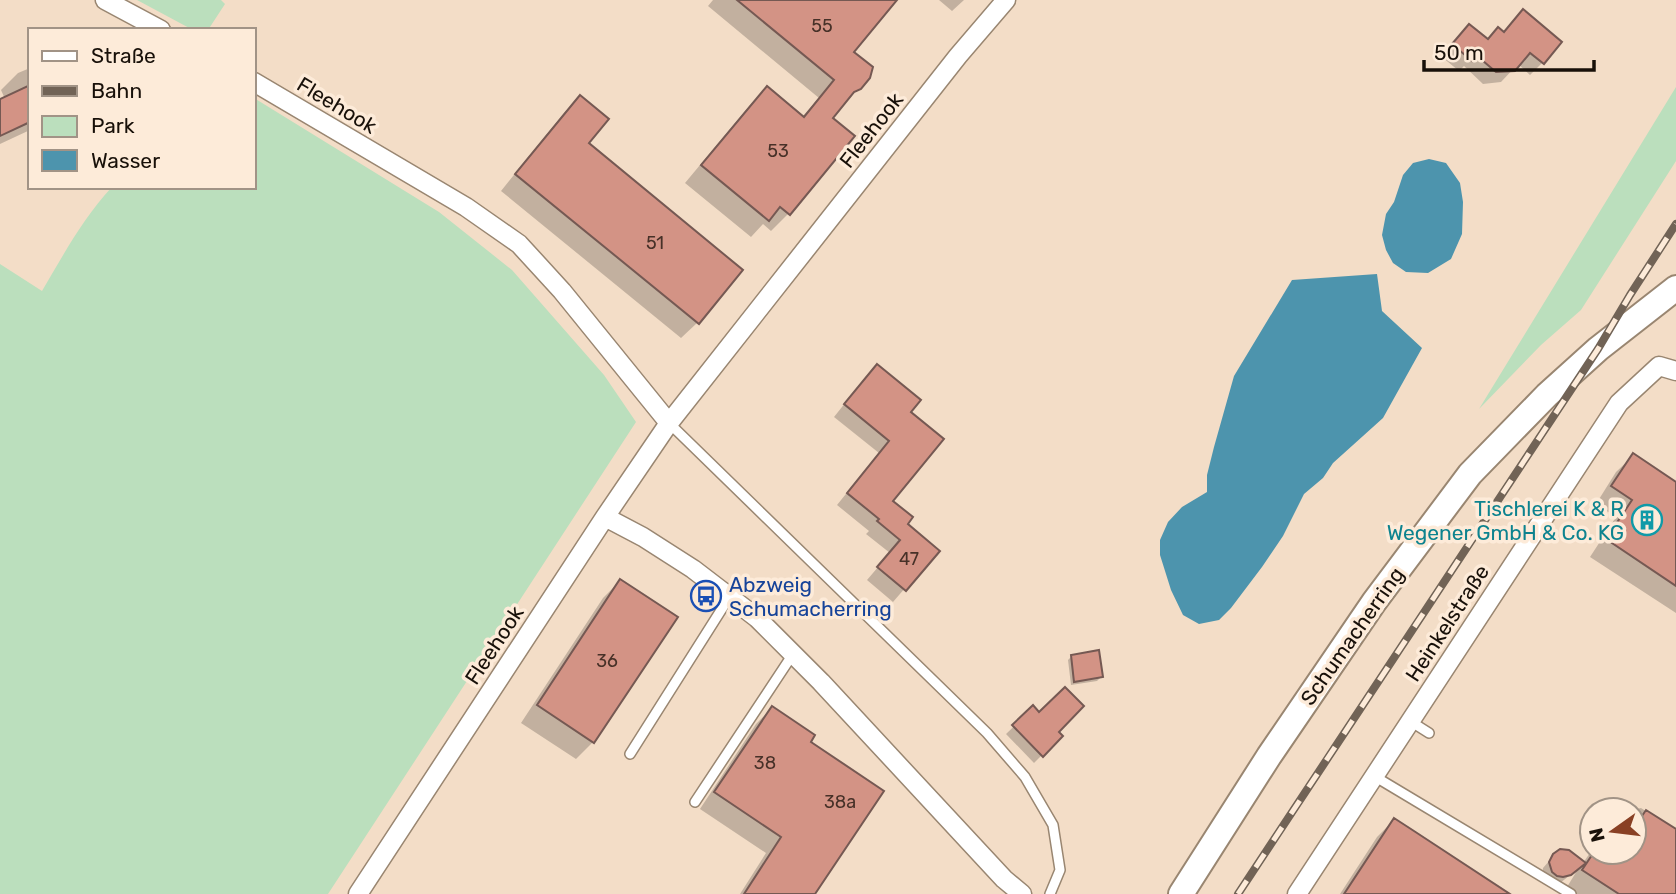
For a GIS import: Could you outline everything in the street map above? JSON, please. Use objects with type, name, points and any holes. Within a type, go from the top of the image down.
[{"type":"main road","name":"Schumacherring","points":[[1181,894],[1269,756],[1374,602],[1470,474],[1598,349],[1676,288]]},
{"type":"street","points":[[105,0],[157,28]]},
{"type":"street","name":"Fleehook","points":[[358,894],[669,423],[958,56],[1006,0]]},
{"type":"street","name":"Fleehook","points":[[256,83],[466,207],[519,244],[562,291],[669,423]]},
{"type":"street","name":"Heinkelstraße","points":[[1297,894],[1619,403],[1659,366],[1676,371]]},
{"type":"street","points":[[605,517],[643,537],[693,569],[757,618],[821,682],[1004,879],[1022,894]]},
{"type":"lane","points":[[669,423],[988,733],[1025,777],[1053,825],[1060,870],[1050,894]]},
{"type":"lane","points":[[630,754],[730,596]]},
{"type":"lane","points":[[695,802],[793,654]]},
{"type":"lane","points":[[1410,721],[1429,733]]},
{"type":"lane","points":[[1374,776],[1571,894]]},
{"type":"green space","points":[[137,0],[221,0],[225,4],[209,28],[189,28]]},
{"type":"green space","points":[[1676,87],[1676,161],[1581,310],[1541,345],[1479,409]]},
{"type":"green space","points":[[256,99],[439,212],[512,270],[604,375],[636,422],[328,894],[0,894],[0,264],[42,291],[66,250],[110,189],[256,189]]},
{"type":"water","points":[[1429,159],[1446,163],[1460,183],[1463,202],[1462,234],[1451,259],[1428,273],[1406,272],[1393,263],[1386,250],[1382,235],[1386,214],[1394,202],[1403,175],[1413,163]]},
{"type":"water","points":[[1377,274],[1382,311],[1422,348],[1383,418],[1333,463],[1323,478],[1304,494],[1283,536],[1231,608],[1219,620],[1199,624],[1183,615],[1171,590],[1160,555],[1160,540],[1168,522],[1182,507],[1207,492],[1207,475],[1234,376],[1292,280]]},
{"type":"building","points":[[737,0],[897,0],[854,52],[873,67],[870,78],[861,89],[854,92],[833,118],[855,136],[790,215],[780,207],[769,221],[701,165],[767,86],[804,117],[834,80]]},
{"type":"building","points":[[1523,9],[1562,42],[1544,64],[1530,53],[1515,71],[1496,72],[1476,55],[1472,61],[1452,44],[1469,24],[1488,39],[1498,27],[1504,32]]},
{"type":"building","points":[[28,86],[28,123],[0,136],[0,99]]},
{"type":"building","points":[[580,95],[609,119],[589,143],[743,270],[699,324],[515,174]]},
{"type":"building","points":[[877,364],[921,400],[911,412],[944,439],[893,501],[913,517],[908,524],[940,551],[906,591],[877,567],[900,540],[847,493],[889,441],[844,404]]},
{"type":"building","name":"Tischlerei K & R Wegener GmbH & Co. KG","points":[[1633,453],[1676,482],[1676,586],[1606,539],[1632,500],[1611,486]]},
{"type":"building","points":[[620,579],[678,617],[594,743],[537,705]]},
{"type":"building","points":[[1099,650],[1103,677],[1074,682],[1071,655]]},
{"type":"building","points":[[1065,687],[1084,706],[1059,732],[1063,736],[1043,757],[1012,725],[1033,705],[1039,712]]},
{"type":"building","points":[[772,706],[815,735],[811,742],[884,791],[815,894],[744,894],[781,837],[714,792]]},
{"type":"building","points":[[1648,811],[1676,829],[1676,894],[1619,894],[1582,870],[1585,866],[1648,866]]},
{"type":"building","points":[[1394,818],[1414,831],[1510,894],[1344,894]]},
{"type":"building","points":[[1560,849],[1569,850],[1578,857],[1578,866],[1582,866],[1571,875],[1557,876],[1552,872],[1549,862],[1553,854]]},
{"type":"railway","points":[[1238,894],[1598,349],[1676,224]]},
{"type":"place","name":"Tischlerei K & R Wegener GmbH & Co. KG","points":[[1647,520]]},
{"type":"place","name":"Abzweig Schumacherring","points":[[706,596]]}]
